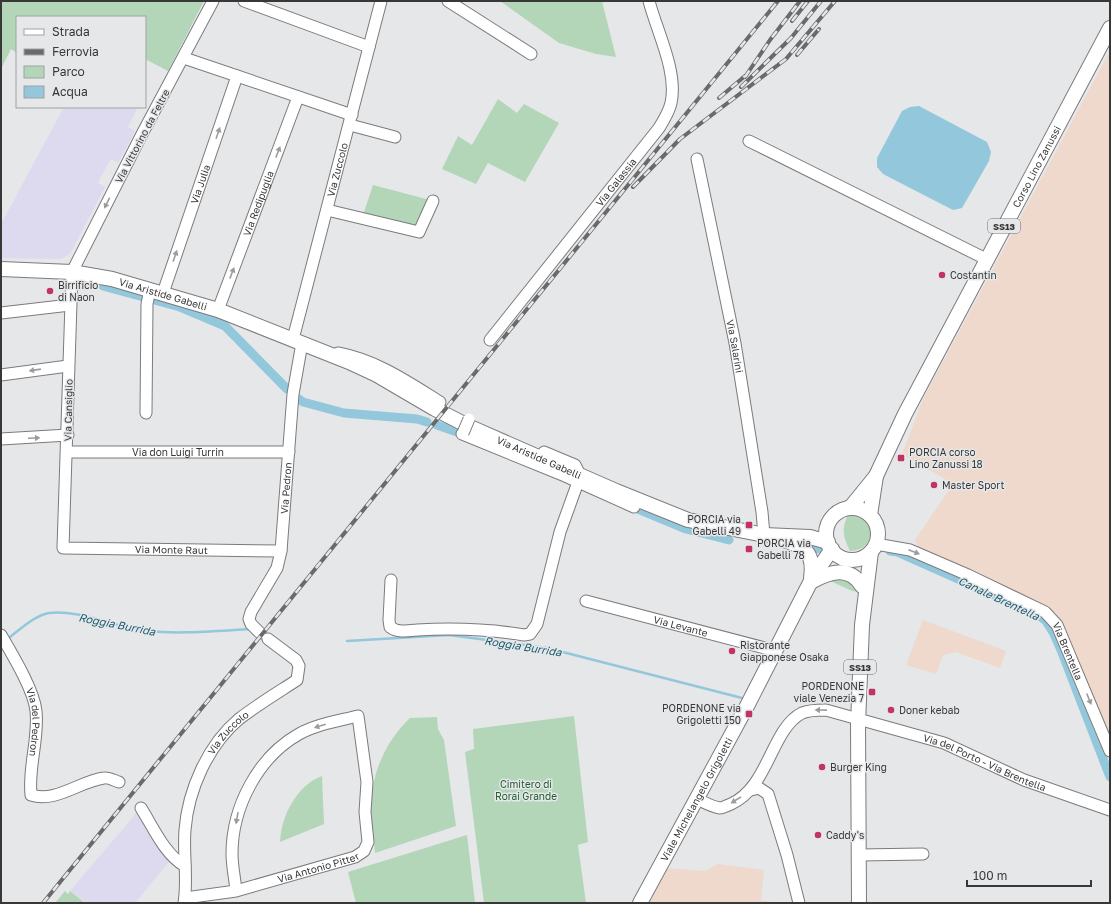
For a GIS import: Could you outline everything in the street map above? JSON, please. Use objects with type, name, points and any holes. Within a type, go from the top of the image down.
[{"type":"main road","name":"Corso Lino Zanussi","points":[[850,508],[876,476],[905,414],[1110,28]]},
{"type":"main road","name":"Via Aristide Gabelli","points":[[1,269],[72,272],[112,279],[152,296],[218,310],[318,349],[377,375],[435,409],[575,477],[688,520],[768,535],[792,542],[803,548],[812,560],[811,582]]},
{"type":"main road","name":"Corso Lino Zanussi","points":[[870,515],[876,476]]},
{"type":"main road","points":[[776,651],[830,546],[827,529],[830,522],[838,513],[850,508],[864,511],[870,515],[876,524],[878,531],[873,548],[864,610]]},
{"type":"main road","name":"Via Aristide Gabelli","points":[[797,536],[830,522]]},
{"type":"main road","name":"Via Aristide Gabelli","points":[[768,535],[797,536],[830,546]]},
{"type":"main road","points":[[830,546],[848,559],[862,586],[864,610]]},
{"type":"main road","points":[[811,582],[827,567],[848,559],[865,557],[873,548]]},
{"type":"main road","points":[[811,582],[827,574],[842,572],[855,576],[862,586]]},
{"type":"main road","name":"SS13","points":[[859,903],[858,722],[864,610]]},
{"type":"main road","name":"Viale Michelangelo Grigoletti","points":[[640,903],[776,651]]},
{"type":"street","name":"Via Vittorino da Feltre","points":[[72,272],[142,134],[214,1]]},
{"type":"street","points":[[244,1],[369,47]]},
{"type":"street","name":"Via Zuccolo","points":[[298,341],[327,210],[381,1]]},
{"type":"street","points":[[448,1],[531,54]]},
{"type":"street","name":"Via Galassia","points":[[490,340],[667,116],[673,93],[672,75],[649,1]]},
{"type":"street","points":[[184,58],[298,97],[351,120],[396,137]]},
{"type":"street","name":"Via Julia","points":[[146,413],[152,296],[237,76]]},
{"type":"street","name":"Via Redipuglia","points":[[218,310],[298,97]]},
{"type":"street","points":[[749,141],[986,259]]},
{"type":"street","name":"Via Salarini","points":[[697,159],[735,343],[762,512],[768,535]]},
{"type":"street","points":[[327,210],[419,232],[433,201]]},
{"type":"street","name":"Via Cansiglio","points":[[62,548],[68,435],[68,366],[72,272]]},
{"type":"street","points":[[1,313],[70,305]]},
{"type":"street","name":"Via Pedron","points":[[260,632],[249,619],[250,612],[277,568],[281,551],[298,341]]},
{"type":"street","name":"Via Aristide Gabelli","points":[[318,349],[354,356],[392,373],[440,402]]},
{"type":"street","points":[[1,375],[68,366]]},
{"type":"street","points":[[391,580],[389,620],[390,627],[393,629],[406,631],[484,629],[527,635],[532,633],[537,624],[575,477],[576,465],[469,419],[462,434],[575,477]]},
{"type":"street","points":[[1,439],[68,435]]},
{"type":"street","name":"Via don Luigi Turrin","points":[[67,452],[289,452]]},
{"type":"street","name":"Via Monte Raut","points":[[62,548],[281,551]]},
{"type":"street","name":"Via Brentella","points":[[873,548],[910,550],[968,575],[1045,612],[1057,625],[1110,751]]},
{"type":"street","name":"Via Levante","points":[[586,601],[776,651]]},
{"type":"street","name":"Via Zuccolo","points":[[185,866],[185,830],[188,810],[205,763],[219,742],[237,721],[297,680],[299,666],[296,660],[260,632]]},
{"type":"street","name":"Via del Pedron","points":[[1,636],[31,694],[36,710],[29,782],[31,794],[39,797],[59,793],[106,777],[119,782]]},
{"type":"street","name":"Via del Porto - Via Brentella","points":[[751,790],[790,724],[802,714],[814,710],[826,710],[858,722],[944,743],[1024,780],[1110,810]]},
{"type":"street","name":"Via Antonio Pitter","points":[[185,900],[236,890],[354,857],[364,851],[368,842],[365,812],[367,782],[358,716],[317,726],[298,734],[267,761],[253,779],[239,811],[235,830],[232,854],[236,890]]},
{"type":"street","points":[[697,799],[712,806],[721,808],[735,802],[751,790],[759,788],[768,794],[787,855],[799,903]]},
{"type":"street","points":[[141,808],[171,854],[178,862],[185,866],[185,900]]},
{"type":"street","points":[[859,855],[923,854]]},
{"type":"shaded area","points":[[1110,51],[1110,742],[1053,613],[1037,602],[918,548],[915,540],[953,484],[902,454],[923,399]]},
{"type":"shaded area","points":[[63,108],[138,108],[128,127],[135,131],[118,163],[111,159],[102,175],[98,183],[105,187],[70,254],[61,259],[1,258],[1,224]]},
{"type":"shaded area","points":[[923,620],[1006,651],[1000,668],[956,652],[943,655],[936,674],[906,665]]},
{"type":"shaded area","points":[[139,810],[172,858],[135,903],[87,903],[70,891]]},
{"type":"shaded area","points":[[718,864],[764,870],[761,900],[777,903],[644,903],[663,868],[705,871]]},
{"type":"green space","points":[[1,1],[204,1],[168,71],[146,60],[146,16],[16,16],[16,52],[11,49],[1,69]]},
{"type":"green space","points":[[500,1],[602,1],[616,57],[596,54],[559,43]]},
{"type":"green space","points":[[498,99],[517,113],[524,104],[559,123],[525,182],[488,163],[476,184],[442,169],[458,136],[472,145]]},
{"type":"green space","points":[[373,185],[430,200],[417,229],[363,215]]},
{"type":"green space","points":[[848,515],[858,516],[865,520],[869,526],[870,533],[869,539],[865,545],[859,549],[850,551],[844,533],[844,525]]},
{"type":"green space","points":[[840,576],[856,586],[859,592],[852,591],[826,579]]},
{"type":"green space","name":"Cimitero di Rorai Grande","points":[[574,716],[588,842],[578,845],[586,903],[484,903],[465,752],[474,749],[473,729]]},
{"type":"green space","points":[[437,717],[438,729],[444,740],[456,826],[375,853],[371,815],[372,796],[381,759],[393,737],[410,718]]},
{"type":"green space","points":[[322,776],[324,824],[280,842],[283,822],[292,803],[305,786]]},
{"type":"green space","points":[[467,835],[475,903],[356,903],[348,872]]},
{"type":"green space","points":[[65,891],[68,894],[70,891],[85,903],[55,903]]},
{"type":"water","points":[[919,106],[987,142],[991,152],[989,161],[962,208],[953,210],[883,174],[877,167],[877,158],[902,111],[910,107]]},
{"type":"waterway","name":"Canale Brentella","points":[[103,286],[180,307],[225,326],[287,389]]},
{"type":"waterway","name":"Canale Brentella","points":[[299,399],[303,402],[344,413],[417,419],[427,422]]},
{"type":"waterway","name":"Canale Brentella","points":[[437,425],[457,432]]},
{"type":"waterway","name":"Canale Brentella","points":[[638,509],[686,529],[729,540]]},
{"type":"waterway","name":"Canale Brentella","points":[[815,548],[821,549]]},
{"type":"waterway","name":"Canale Brentella","points":[[890,551],[897,552],[1037,614],[1046,621],[1061,650],[1110,777]]},
{"type":"waterway","name":"Roggia Burrida","points":[[10,637],[38,617],[49,613],[59,612],[81,615],[139,630],[195,632],[251,629]]},
{"type":"waterway","name":"Roggia Burrida","points":[[347,641],[449,635],[547,648],[742,698]]},
{"type":"railway","points":[[43,903],[778,1]]},
{"type":"railway","points":[[745,77],[770,40],[800,1]]},
{"type":"railway","points":[[792,21],[808,1]]},
{"type":"railway","points":[[741,87],[791,38],[821,1]]},
{"type":"railway","points":[[633,187],[680,139],[786,59],[835,1]]},
{"type":"railway","points":[[797,55],[819,29]]},
{"type":"railway","points":[[719,98],[745,76]]},
{"type":"place","name":"Costantin","points":[[942,275]]},
{"type":"place","name":"Birrificio di Naon","points":[[50,291]]},
{"type":"place","name":"PORCIA corso Lino Zanussi 18","points":[[901,458]]},
{"type":"place","name":"Master Sport","points":[[934,485]]},
{"type":"place","name":"PORCIA via Gabelli 49","points":[[749,525]]},
{"type":"place","name":"PORCIA via Gabelli 78","points":[[749,549]]},
{"type":"place","name":"Ristorante Giapponese Osaka","points":[[732,651]]},
{"type":"place","name":"PORDENONE viale Venezia 7","points":[[872,692]]},
{"type":"place","name":"Doner kebab","points":[[891,710]]},
{"type":"place","name":"PORDENONE via Grigoletti 150","points":[[749,714]]},
{"type":"place","name":"Burger King","points":[[822,767]]},
{"type":"place","name":"Caddy's","points":[[818,835]]}]
